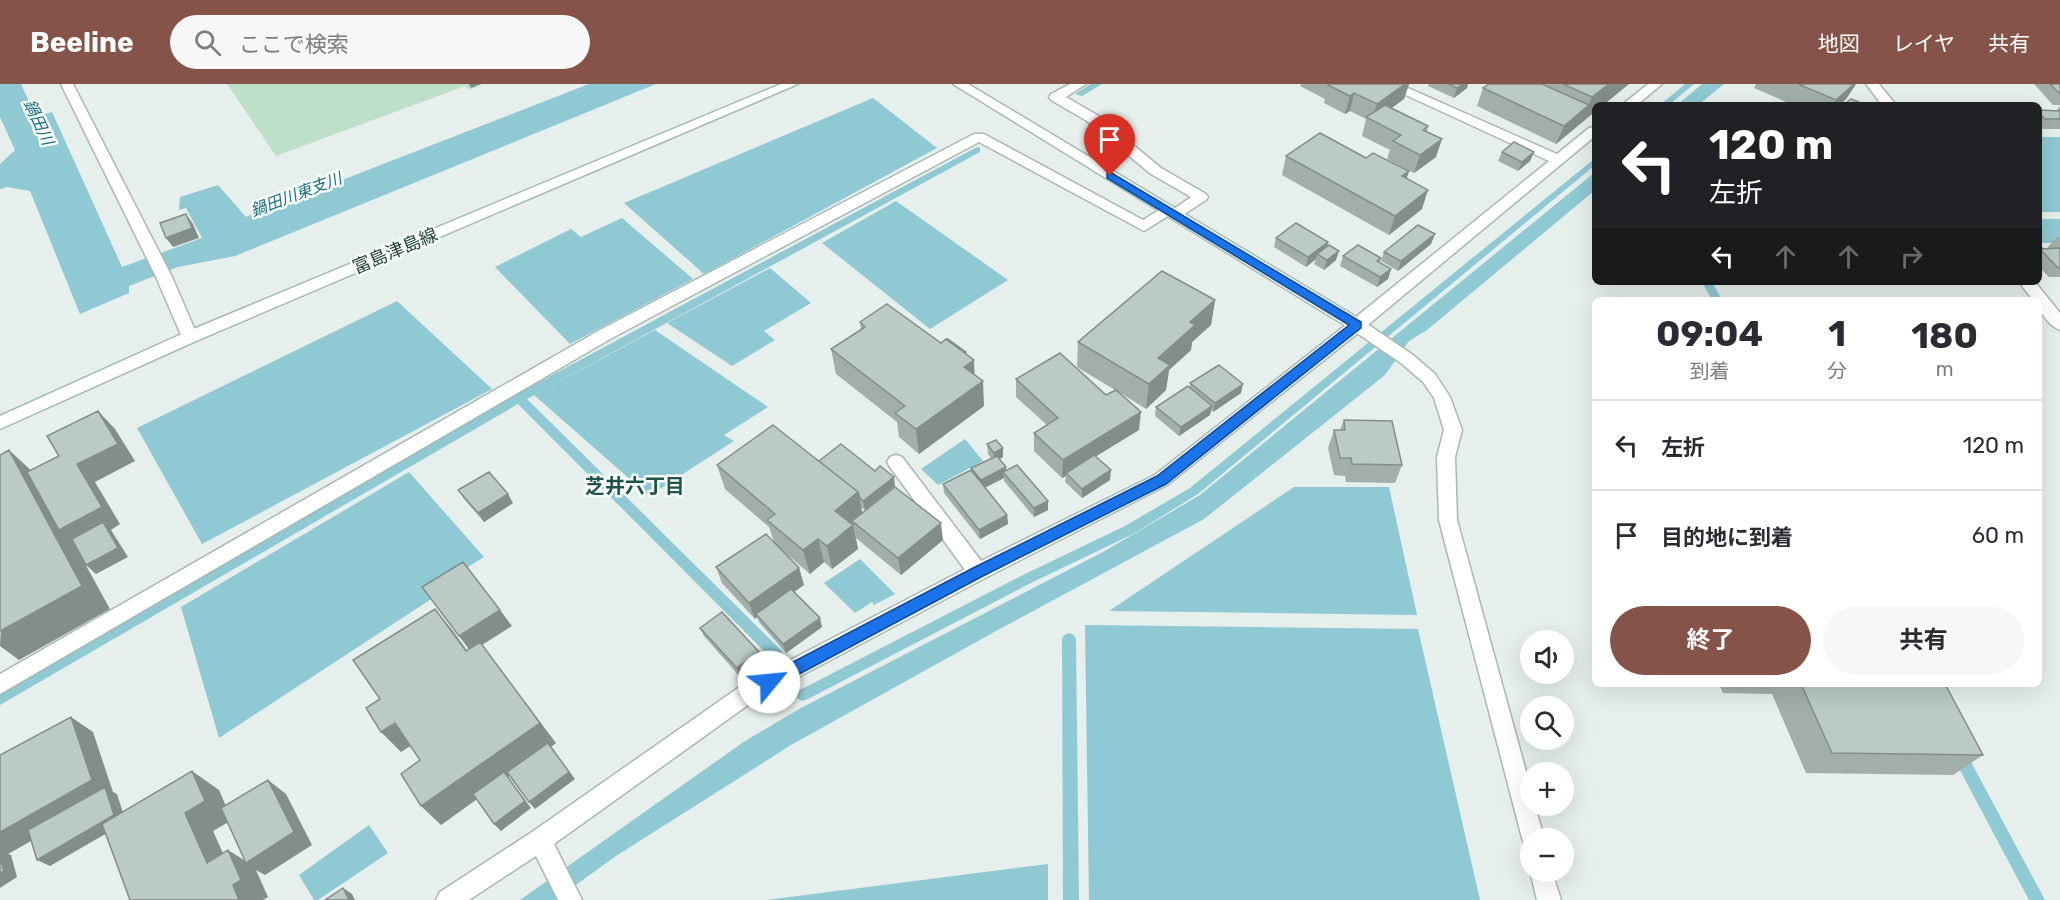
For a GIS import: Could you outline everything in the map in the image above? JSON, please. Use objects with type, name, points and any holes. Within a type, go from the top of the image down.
[{"type":"street","points":[[67,84],[164,277],[190,337]]},
{"type":"street","name":"富島津島線","points":[[0,423],[190,337],[792,84]]},
{"type":"street","points":[[959,84],[1363,329],[1407,359],[1429,378],[1442,397],[1453,430],[1446,457],[1448,520],[1530,828]]},
{"type":"street","points":[[0,685],[606,334],[979,137],[1144,226],[1201,196],[1156,171],[1092,118],[1056,97],[1080,84]]},
{"type":"street","points":[[1388,84],[1558,160]]},
{"type":"street","points":[[1633,102],[1656,84]]},
{"type":"street","points":[[1872,84],[1887,102]]},
{"type":"street","points":[[448,900],[540,840],[748,693],[978,572],[1161,480],[1363,329],[1592,133]]},
{"type":"street","points":[[2029,285],[2039,297]]},
{"type":"street","points":[[2042,301],[2060,324]]},
{"type":"street","points":[[896,462],[978,572]]},
{"type":"street","points":[[540,840],[570,900]]},
{"type":"street","points":[[1544,882],[1549,900]]},
{"type":"green space","points":[[227,84],[484,84],[469,90],[465,86],[276,156]]},
{"type":"water","name":"鍋田川","points":[[0,84],[21,84],[36,117],[52,112],[122,267],[202,238],[186,208],[179,210],[180,197],[218,185],[246,217],[294,195],[306,194],[589,84],[656,84],[235,256],[178,267],[129,286],[129,293],[80,314],[30,191],[7,187],[0,189],[0,164],[15,150],[0,117]]},
{"type":"water","points":[[1702,84],[1724,84],[1702,102],[1681,102]]},
{"type":"water","points":[[873,98],[937,148],[704,274],[624,203]]},
{"type":"water","points":[[2042,137],[2060,137],[2060,212],[2042,212]]},
{"type":"water","points":[[1592,175],[1592,193],[1427,330],[1409,341],[1385,375],[1204,519],[791,745],[616,856],[555,900],[520,900],[745,741],[801,708],[1103,552],[1200,495]]},
{"type":"water","points":[[896,201],[1008,280],[930,329],[822,243]]},
{"type":"water","points":[[622,218],[693,279],[570,344],[495,267],[571,229],[581,237]]},
{"type":"water","points":[[2042,219],[2060,219],[2060,243],[2042,243]]},
{"type":"water","points":[[2042,246],[2048,254],[2042,254]]},
{"type":"water","points":[[770,268],[811,303],[764,331],[775,340],[732,366],[667,323]]},
{"type":"water","points":[[397,301],[492,389],[202,544],[137,428]]},
{"type":"water","points":[[655,330],[768,407],[724,435],[734,441],[649,496],[534,395]]},
{"type":"water","points":[[965,439],[983,461],[938,485],[921,469]]},
{"type":"water","points":[[409,472],[484,557],[463,570],[468,575],[219,738],[181,607]]},
{"type":"water","points":[[1294,487],[1389,487],[1417,615],[1109,611]]},
{"type":"water","points":[[860,559],[895,594],[874,605],[872,602],[855,613],[824,583]]},
{"type":"water","points":[[1085,625],[1418,629],[1480,900],[1089,900]]},
{"type":"water","points":[[369,825],[388,853],[318,900],[314,900],[299,875]]},
{"type":"water","points":[[1048,864],[1048,900],[766,900]]},
{"type":"building","points":[[1329,84],[1405,84],[1377,104],[1354,93],[1350,96]]},
{"type":"building","points":[[1448,84],[1463,84],[1457,88]]},
{"type":"building","points":[[1489,84],[1542,84],[1589,105],[1564,126],[1483,88]]},
{"type":"building","points":[[1563,84],[1609,84],[1592,97]]},
{"type":"building","points":[[1798,84],[1854,84],[1836,100]]},
{"type":"building","points":[[2050,84],[2060,84],[2060,94]]},
{"type":"building","points":[[1385,105],[1428,126],[1423,130],[1442,139],[1420,155],[1393,141],[1401,135],[1366,117]]},
{"type":"building","points":[[2042,110],[2060,111],[2060,119],[2045,119],[2042,116]]},
{"type":"building","points":[[1320,133],[1366,158],[1373,153],[1409,171],[1402,176],[1428,190],[1395,216],[1286,156]]},
{"type":"building","points":[[1514,142],[1534,152],[1522,162],[1502,152]]},
{"type":"building","points":[[186,214],[192,228],[166,238],[160,223]]},
{"type":"building","points":[[1296,223],[1328,242],[1308,257],[1276,238]]},
{"type":"building","points":[[1418,225],[1435,234],[1401,261],[1384,252]]},
{"type":"building","points":[[1329,245],[1339,251],[1327,260],[1317,254]]},
{"type":"building","points":[[1358,245],[1381,258],[1377,261],[1391,269],[1380,277],[1343,256]]},
{"type":"building","points":[[2060,248],[2060,268],[2042,251],[2042,249]]},
{"type":"building","points":[[1162,271],[1215,300],[1190,322],[1195,325],[1158,358],[1170,365],[1149,384],[1078,342]]},
{"type":"building","points":[[887,304],[941,343],[946,339],[974,360],[964,367],[983,381],[916,429],[895,413],[905,406],[831,349],[865,327],[860,322]]},
{"type":"building","points":[[948,339],[966,352],[947,340]]},
{"type":"building","points":[[1060,353],[1106,395],[1116,390],[1141,412],[1063,460],[1034,433],[1058,418],[1016,379]]},
{"type":"building","points":[[1219,365],[1243,384],[1215,403],[1190,383]]},
{"type":"building","points":[[1188,386],[1212,406],[1181,427],[1156,407]]},
{"type":"building","points":[[98,411],[118,444],[77,464],[102,507],[59,530],[27,472],[59,456],[47,436]]},
{"type":"building","points":[[1344,420],[1392,421],[1402,465],[1352,464],[1351,458],[1340,458],[1334,430],[1345,430]]},
{"type":"building","points":[[773,425],[858,492],[835,511],[853,525],[827,546],[818,539],[803,550],[767,520],[775,514],[717,465]]},
{"type":"building","points":[[996,440],[1003,448],[994,453],[987,444]]},
{"type":"building","points":[[841,444],[875,471],[880,466],[894,477],[863,501],[858,492],[819,461]]},
{"type":"building","points":[[9,450],[82,586],[0,631],[0,455]]},
{"type":"building","points":[[1094,455],[1111,470],[1082,489],[1066,473]]},
{"type":"building","points":[[997,456],[1006,467],[981,480],[971,468]]},
{"type":"building","points":[[1017,465],[1048,501],[1034,508],[1003,472]]},
{"type":"building","points":[[971,470],[1007,515],[979,530],[943,484]]},
{"type":"building","points":[[489,472],[508,494],[478,513],[458,490]]},
{"type":"building","points":[[895,487],[941,523],[898,558],[852,521]]},
{"type":"building","points":[[103,522],[118,548],[86,565],[72,539]]},
{"type":"building","points":[[766,534],[799,568],[749,603],[716,567]]},
{"type":"building","points":[[463,562],[500,610],[459,636],[422,587]]},
{"type":"building","points":[[791,589],[820,618],[783,644],[756,614]]},
{"type":"building","points":[[435,609],[466,651],[480,642],[540,723],[421,806],[401,774],[420,760],[395,723],[381,732],[366,708],[380,699],[353,660]]},
{"type":"building","points":[[722,612],[759,652],[737,668],[700,628]]},
{"type":"building","points":[[1802,687],[1947,687],[1983,755],[1832,753]]},
{"type":"building","points":[[71,717],[92,780],[0,832],[0,755]]},
{"type":"building","points":[[548,743],[569,772],[529,802],[507,772]]},
{"type":"building","points":[[192,771],[205,801],[185,813],[207,863],[228,850],[241,880],[233,885],[239,900],[130,900],[102,824]]},
{"type":"building","points":[[504,772],[525,801],[494,824],[473,794]]},
{"type":"building","points":[[268,780],[294,832],[246,863],[221,808]]},
{"type":"building","points":[[105,787],[114,815],[37,860],[28,830]]},
{"type":"building","points":[[0,858],[4,871],[0,873]]},
{"type":"building","points":[[343,888],[349,900],[325,900]]},
{"type":"waterway","points":[[1079,94],[1098,84]]},
{"type":"waterway","points":[[1668,102],[1690,84]]},
{"type":"waterway","points":[[519,398],[977,150]]},
{"type":"waterway","points":[[803,695],[1029,578],[1129,530],[1194,491],[1592,164]]},
{"type":"waterway","points":[[1709,285],[1715,297]]},
{"type":"waterway","points":[[0,699],[519,398]]},
{"type":"waterway","points":[[519,398],[777,655]]},
{"type":"waterway","points":[[1069,639],[1071,900]]},
{"type":"waterway","points":[[1959,754],[2037,900]]},
{"type":"district","name":"芝井六丁目","points":[[635,486]]},
{"type":"route","points":[[769,682],[978,572],[1161,480],[1357,325],[1110,176]]},
{"type":"water label","name":"鍋田川東支川","points":[[296,194]]}]
